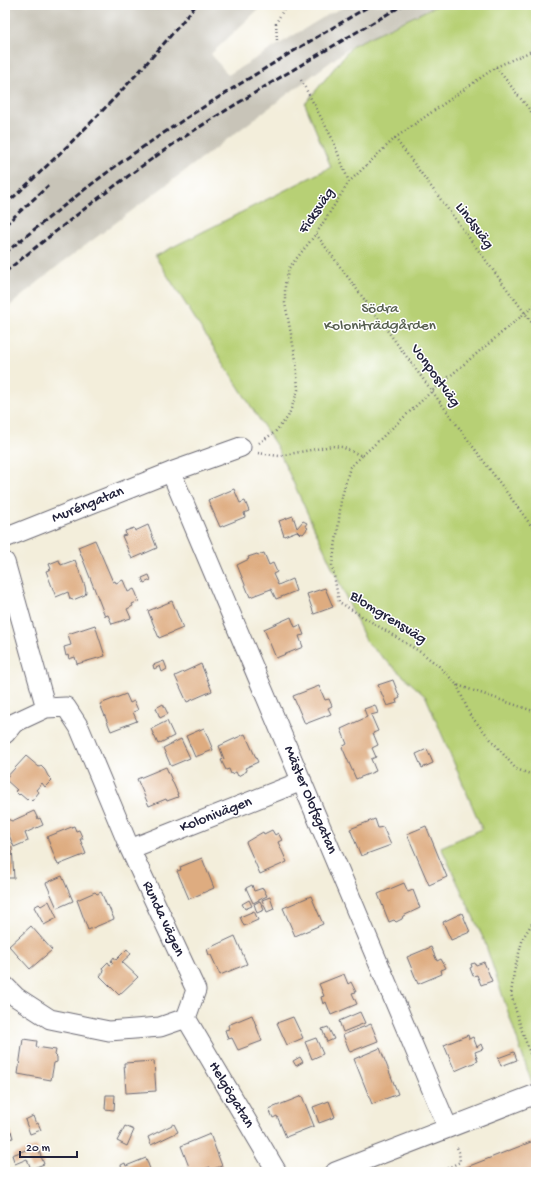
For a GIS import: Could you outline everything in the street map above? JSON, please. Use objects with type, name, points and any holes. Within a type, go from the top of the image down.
[{"type":"street","name":"Muréngatan","points":[[5,538],[171,472],[241,447]]},
{"type":"street","name":"Mäster Olofsgatan","points":[[171,472],[448,1128]]},
{"type":"street","points":[[5,562],[46,708]]},
{"type":"street","name":"Runda vägen","points":[[5,734],[14,723],[46,708],[66,707],[79,727],[130,849],[196,990],[186,1018]]},
{"type":"street","name":"Kolonivägen","points":[[130,849],[302,781]]},
{"type":"street","points":[[5,986],[16,997],[50,1019],[109,1031],[160,1027],[186,1018]]},
{"type":"street","name":"Helgögatan","points":[[186,1018],[277,1172]]},
{"type":"street","points":[[335,1172],[536,1094]]},
{"type":"path","points":[[278,40],[276,23],[286,5]]},
{"type":"path","name":"Ficksväg","points":[[241,447],[256,444],[275,432],[288,416],[298,390],[296,360],[285,303],[285,284],[289,268],[316,234],[349,182],[395,138],[496,67],[536,49]]},
{"type":"path","points":[[496,67],[536,118]]},
{"type":"path","points":[[301,80],[332,138],[349,182]]},
{"type":"path","name":"Lindsväg","points":[[395,138],[536,328]]},
{"type":"path","name":"Vonpostväg","points":[[316,234],[536,532]]},
{"type":"path","name":"Blomgrensväg","points":[[536,304],[432,391],[350,467],[341,500],[332,565],[339,602],[422,653],[440,667],[457,685],[536,712]]},
{"type":"path","points":[[241,447],[260,454],[279,456],[332,446],[342,447],[362,456]]},
{"type":"path","points":[[457,685],[470,715],[516,769],[536,776]]},
{"type":"path","points":[[536,917],[523,938],[514,972],[511,994],[536,1070]]},
{"type":"path","points":[[440,1172],[460,1162],[459,1152],[448,1128]]},
{"type":"shaded area","points":[[5,5],[263,5],[211,54],[228,75],[329,14],[349,5],[438,5],[353,45],[54,269],[5,310]]},
{"type":"green space","name":"Södra Koloniträdgården","points":[[438,5],[536,5],[536,1085],[533,1087],[484,940],[441,847],[482,829],[426,697],[367,643],[277,447],[155,256],[331,167],[305,104],[353,45]]},
{"type":"building","points":[[234,489],[240,503],[245,501],[249,511],[244,513],[245,517],[220,527],[208,500]]},
{"type":"building","points":[[293,516],[297,528],[303,521],[307,523],[305,526],[308,528],[303,534],[300,534],[297,531],[284,536],[279,521]]},
{"type":"building","points":[[148,525],[157,548],[132,559],[122,536],[126,535],[125,531],[134,528],[135,531]]},
{"type":"building","points":[[95,540],[113,582],[115,581],[116,583],[123,580],[128,592],[134,589],[136,593],[139,601],[132,604],[133,606],[127,609],[131,618],[112,624],[108,615],[105,616],[78,547]]},
{"type":"building","points":[[264,553],[269,565],[273,563],[277,572],[273,574],[278,585],[292,579],[296,591],[276,599],[271,589],[250,597],[237,565],[249,559],[248,557]]},
{"type":"building","points":[[59,560],[61,565],[75,560],[85,586],[85,595],[73,600],[70,599],[68,592],[56,597],[46,571],[51,569],[49,564]]},
{"type":"building","points":[[149,575],[151,580],[144,583],[142,578]]},
{"type":"building","points":[[325,588],[333,607],[314,614],[307,594]]},
{"type":"building","points":[[172,601],[183,628],[159,638],[148,611]]},
{"type":"building","points":[[291,617],[295,627],[300,625],[304,635],[299,636],[303,647],[276,658],[264,629]]},
{"type":"building","points":[[95,625],[105,656],[77,664],[75,657],[69,659],[68,655],[66,656],[64,647],[71,645],[68,634]]},
{"type":"building","points":[[164,661],[167,669],[162,672],[160,666],[154,669],[153,665]]},
{"type":"building","points":[[201,664],[212,691],[187,702],[175,676]]},
{"type":"building","points":[[393,680],[400,698],[396,700],[397,703],[387,706],[378,685]]},
{"type":"building","points":[[319,686],[325,700],[329,699],[332,706],[328,708],[331,714],[305,724],[293,696]]},
{"type":"building","points":[[126,694],[130,703],[134,701],[138,710],[133,712],[137,721],[111,731],[100,704]]},
{"type":"building","points":[[163,704],[168,714],[160,718],[156,708]]},
{"type":"building","points":[[375,705],[378,713],[371,715],[378,731],[373,733],[378,745],[372,748],[376,757],[371,759],[376,771],[356,779],[342,747],[347,744],[341,729],[367,717],[364,709]]},
{"type":"building","points":[[167,721],[174,736],[158,744],[151,729]]},
{"type":"building","points":[[204,728],[213,750],[195,757],[186,736]]},
{"type":"building","points":[[245,734],[258,762],[245,768],[247,771],[238,776],[236,772],[231,774],[229,769],[226,770],[221,760],[224,759],[219,746]]},
{"type":"building","points":[[181,739],[190,758],[171,766],[163,748]]},
{"type":"building","points":[[427,749],[433,763],[422,768],[416,754]]},
{"type":"building","points":[[26,756],[39,767],[41,766],[52,780],[45,787],[42,783],[36,790],[39,792],[32,801],[29,798],[27,800],[20,794],[19,795],[15,791],[17,790],[5,779]]},
{"type":"building","points":[[166,767],[178,797],[167,801],[166,799],[149,806],[137,779]]},
{"type":"building","points":[[34,811],[38,819],[40,818],[43,825],[25,833],[28,841],[14,847],[5,826],[5,818],[12,821]]},
{"type":"building","points":[[375,819],[378,828],[383,827],[391,845],[361,856],[350,829]]},
{"type":"building","points":[[74,826],[76,831],[79,830],[83,839],[80,839],[86,854],[58,865],[47,837]]},
{"type":"building","points":[[426,826],[447,877],[429,885],[407,834]]},
{"type":"building","points":[[272,830],[275,835],[278,833],[282,840],[278,842],[287,862],[260,874],[246,842],[263,832],[264,834]]},
{"type":"building","points":[[5,847],[12,847],[14,878],[5,878]]},
{"type":"building","points":[[202,858],[214,888],[189,899],[177,871],[181,870],[180,867]]},
{"type":"building","points":[[62,876],[73,901],[57,908],[46,883]]},
{"type":"building","points":[[404,883],[408,892],[413,890],[420,908],[403,916],[402,919],[396,922],[394,920],[389,922],[378,894]]},
{"type":"building","points":[[252,885],[254,891],[263,888],[267,896],[253,903],[246,888]]},
{"type":"building","points":[[95,892],[97,894],[101,892],[114,919],[88,930],[77,900]]},
{"type":"building","points":[[311,896],[323,924],[295,936],[283,908]]},
{"type":"building","points":[[270,897],[274,909],[267,912],[262,900]]},
{"type":"building","points":[[249,900],[252,906],[245,909],[242,904]]},
{"type":"building","points":[[49,901],[57,918],[44,925],[34,907],[39,904],[41,906]]},
{"type":"building","points":[[260,901],[264,910],[257,913],[254,904]]},
{"type":"building","points":[[254,911],[258,920],[244,926],[240,917]]},
{"type":"building","points":[[462,913],[470,932],[451,940],[443,922]]},
{"type":"building","points":[[31,926],[52,950],[30,969],[9,946]]},
{"type":"building","points":[[235,936],[247,964],[220,975],[207,949]]},
{"type":"building","points":[[431,947],[437,961],[441,959],[446,968],[441,970],[442,974],[418,984],[407,957]]},
{"type":"building","points":[[127,949],[131,954],[122,962],[138,977],[119,995],[100,976],[104,971],[102,968],[108,962],[110,965],[113,963],[111,961],[114,957],[116,960]]},
{"type":"building","points":[[484,962],[492,981],[481,985],[477,975],[473,976],[470,968],[472,967],[471,964],[475,963],[476,965]]},
{"type":"building","points":[[344,974],[348,984],[351,982],[356,992],[352,993],[357,1004],[331,1015],[326,1002],[323,1004],[321,997],[324,996],[319,984]]},
{"type":"building","points":[[360,1012],[365,1023],[343,1032],[339,1021]]},
{"type":"building","points":[[252,1015],[262,1041],[238,1050],[232,1038],[228,1039],[225,1030],[229,1029],[228,1025]]},
{"type":"building","points":[[293,1017],[303,1038],[287,1045],[277,1023]]},
{"type":"building","points":[[371,1024],[378,1041],[350,1052],[343,1035]]},
{"type":"building","points":[[328,1027],[334,1039],[327,1042],[322,1029]]},
{"type":"building","points":[[468,1035],[469,1039],[473,1037],[477,1047],[481,1044],[483,1049],[475,1052],[478,1061],[455,1071],[444,1045]]},
{"type":"building","points":[[316,1038],[323,1054],[312,1059],[305,1042]]},
{"type":"building","points":[[23,1039],[37,1041],[36,1047],[56,1050],[55,1055],[57,1057],[57,1062],[54,1063],[51,1080],[18,1074]]},
{"type":"building","points":[[380,1048],[398,1094],[372,1104],[354,1059]]},
{"type":"building","points":[[514,1052],[517,1060],[501,1066],[498,1058]]},
{"type":"building","points":[[300,1057],[303,1062],[296,1066],[293,1061]]},
{"type":"building","points":[[154,1061],[156,1091],[126,1093],[124,1063]]},
{"type":"building","points":[[106,1095],[115,1095],[114,1110],[105,1109]]},
{"type":"building","points":[[302,1096],[314,1126],[286,1137],[277,1116],[273,1118],[269,1109]]},
{"type":"building","points":[[329,1101],[335,1117],[319,1123],[313,1107]]},
{"type":"building","points":[[33,1116],[36,1124],[38,1123],[41,1130],[30,1134],[25,1120]]},
{"type":"building","points":[[174,1124],[178,1132],[151,1145],[148,1137]]},
{"type":"building","points":[[125,1126],[134,1130],[127,1146],[117,1141]]},
{"type":"building","points":[[11,1131],[13,1138],[7,1139],[5,1133]]},
{"type":"building","points":[[210,1134],[222,1166],[210,1170],[210,1167],[197,1172],[191,1172],[181,1146]]},
{"type":"building","points":[[536,1140],[536,1170],[531,1172],[454,1172]]},
{"type":"building","points":[[37,1146],[44,1164],[31,1169],[27,1159],[15,1164],[12,1155]]},
{"type":"building","points":[[146,1158],[151,1172],[122,1172],[121,1165],[125,1163],[126,1166]]},
{"type":"railway","points":[[5,205],[55,158],[128,84],[196,5]]},
{"type":"railway","points":[[5,253],[127,158],[248,79],[371,5]]},
{"type":"railway","points":[[5,272],[105,194],[182,138],[257,91],[403,5]]},
{"type":"railway","points":[[5,225],[48,186]]}]
